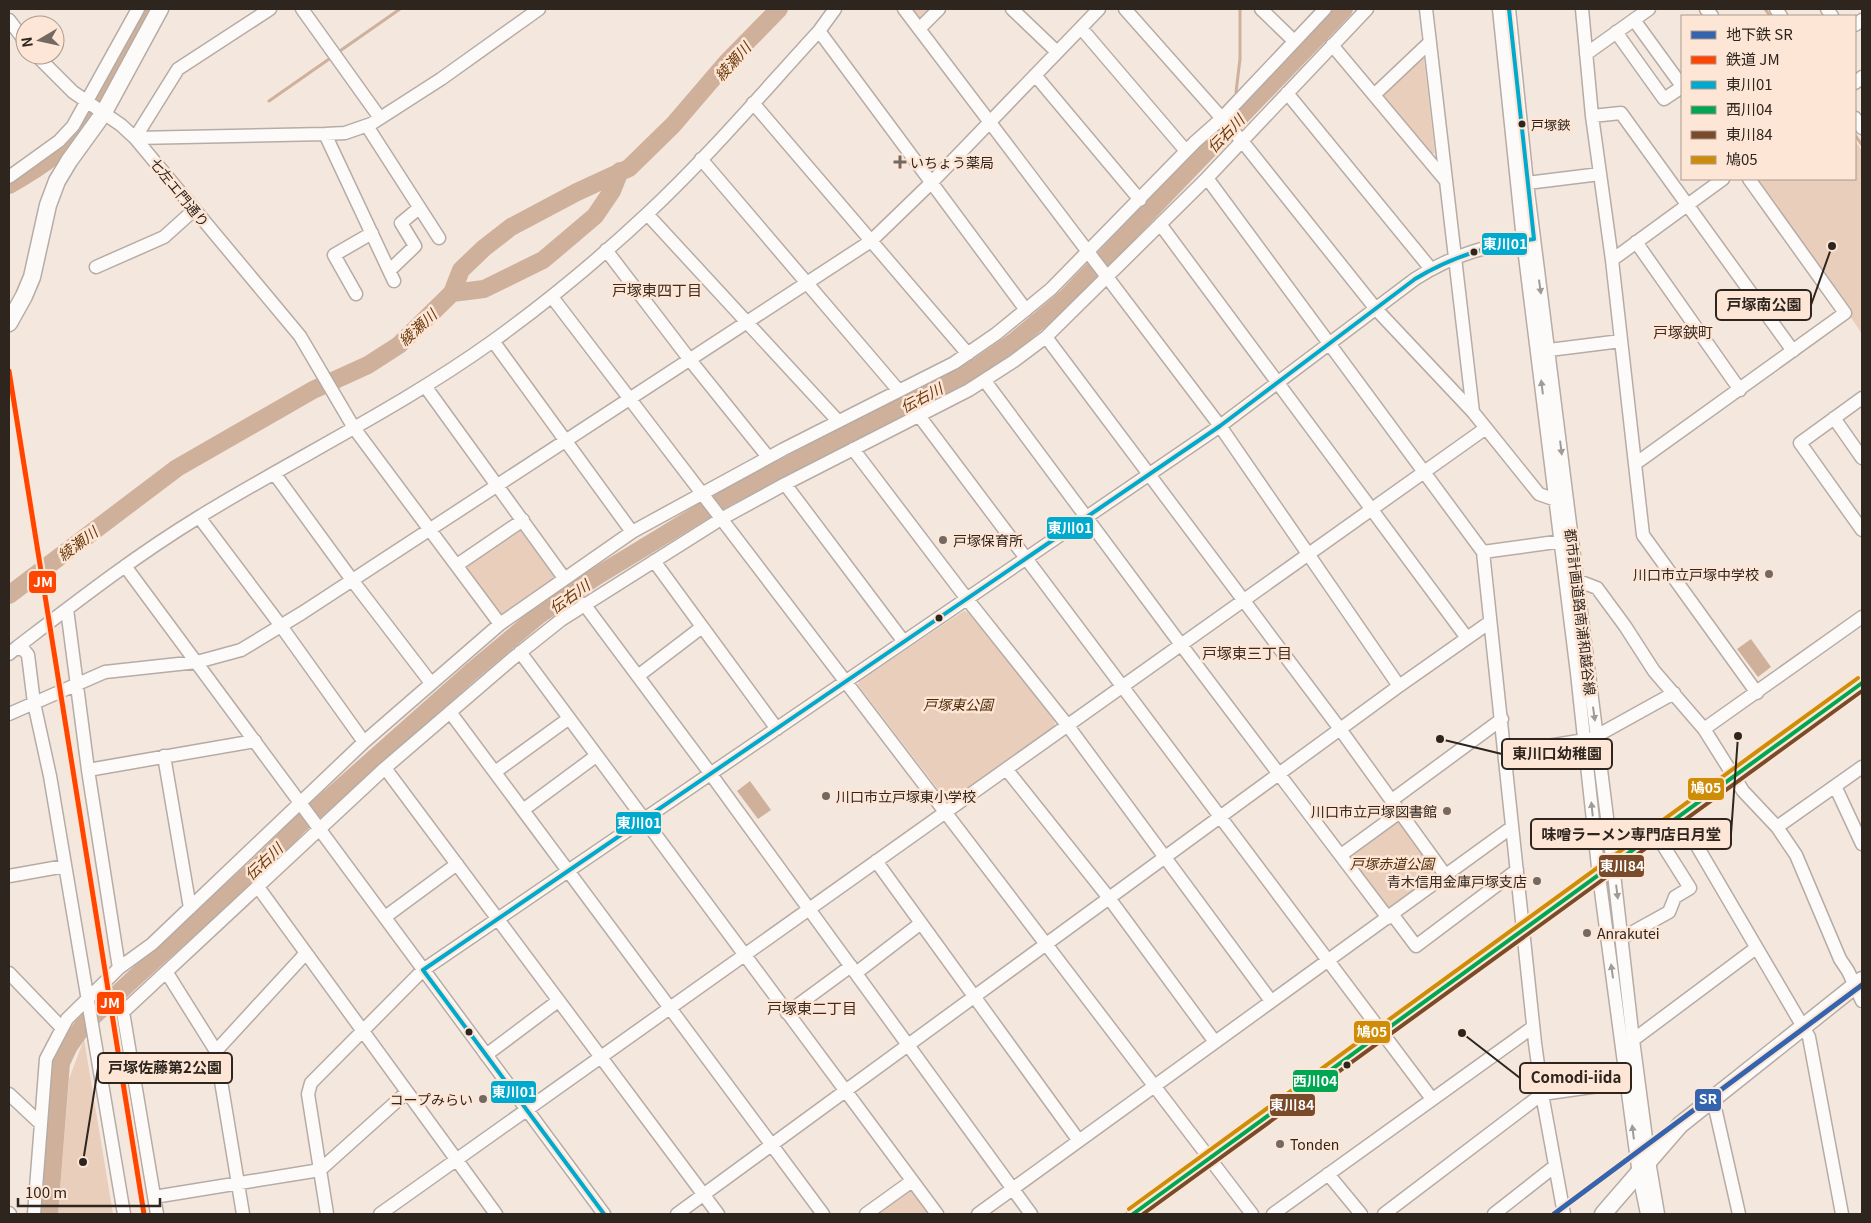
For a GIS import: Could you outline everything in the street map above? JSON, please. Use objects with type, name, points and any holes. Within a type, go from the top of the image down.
[{"type":"main road","points":[[9,323],[32,277],[48,205],[57,181],[103,114],[160,9]]},
{"type":"main road","points":[[1603,1214],[1639,1176],[1649,1161],[1680,1125],[1858,983]]},
{"type":"street","points":[[9,177],[59,141],[72,126],[87,103],[138,9]]},
{"type":"street","points":[[135,138],[178,69],[270,9]]},
{"type":"street","points":[[302,9],[373,123],[419,208],[439,238]]},
{"type":"street","points":[[135,138],[345,133],[373,123],[440,79],[539,9]]},
{"type":"street","points":[[12,651],[125,566],[199,517],[274,473],[351,424],[425,386],[492,341],[552,297],[647,214],[753,103],[819,31],[835,9]]},
{"type":"street","points":[[904,9],[1220,426],[1310,553],[1399,686]]},
{"type":"street","points":[[919,29],[939,9]]},
{"type":"street","points":[[1012,9],[1057,52]]},
{"type":"street","points":[[9,714],[105,672],[197,662],[241,650],[282,626],[871,242],[932,182],[1099,9]]},
{"type":"street","points":[[1125,9],[1242,141],[1376,308],[1473,412],[1539,494],[1556,500]]},
{"type":"street","points":[[1261,9],[1294,41]]},
{"type":"street","points":[[34,1214],[46,1059],[66,1019],[87,1004],[120,968],[152,944],[302,804],[364,742],[500,624],[632,532],[704,497],[768,457],[968,354],[1026,310],[1090,254],[1325,9]]},
{"type":"street","points":[[156,1214],[123,1012],[258,887],[318,825],[520,652],[584,604],[654,561],[719,516],[920,417],[985,381],[1046,337],[1106,275],[1207,178],[1367,9]]},
{"type":"street","points":[[1426,9],[1473,412]]},
{"type":"street","name":"都市計画道路南浦和越谷線","points":[[1499,9],[1567,541],[1584,741],[1599,876],[1639,1176],[1647,1214]]},
{"type":"street","name":"都市計画道路南浦和越谷線","points":[[1509,9],[1527,183],[1529,239]]},
{"type":"street","points":[[1582,9],[1592,116],[1612,260],[1643,535],[1757,693]]},
{"type":"street","points":[[1586,54],[1649,9]]},
{"type":"street","points":[[1634,20],[1681,86]]},
{"type":"street","points":[[1081,28],[1186,152]]},
{"type":"street","points":[[819,31],[1026,310]]},
{"type":"street","points":[[1616,32],[1664,99],[1681,88]]},
{"type":"street","points":[[1374,95],[1430,42]]},
{"type":"street","points":[[1332,46],[1446,181]]},
{"type":"street","name":"七左エ門通り","points":[[45,65],[57,78],[87,103],[121,125],[135,138],[307,347],[351,424],[500,624]]},
{"type":"street","points":[[1035,75],[1140,200]]},
{"type":"street","points":[[1287,93],[1431,269]]},
{"type":"street","points":[[753,103],[968,354]]},
{"type":"street","points":[[1592,116],[1621,113],[1793,351]]},
{"type":"street","points":[[325,134],[392,276],[415,246],[401,223],[419,208]]},
{"type":"street","points":[[701,159],[899,391]]},
{"type":"street","points":[[1527,183],[1600,174]]},
{"type":"street","points":[[1207,178],[1483,552],[1542,1094],[1564,1214]]},
{"type":"street","points":[[1612,260],[1722,180]]},
{"type":"street","points":[[1634,464],[1846,313],[1750,180]]},
{"type":"street","points":[[96,267],[164,237],[194,210]]},
{"type":"street","points":[[647,214],[838,421]]},
{"type":"street","points":[[1160,224],[1467,638]]},
{"type":"street","points":[[356,294],[334,255],[372,233]]},
{"type":"street","points":[[327,1214],[309,1088],[311,1083],[363,1029],[423,970],[1220,426],[1376,308],[1431,269],[1454,257],[1486,247],[1529,239]]},
{"type":"street","points":[[1636,242],[1740,390]]},
{"type":"street","points":[[606,250],[690,360],[768,457]]},
{"type":"street","points":[[552,297],[1252,1214]]},
{"type":"street","points":[[1046,337],[1340,729],[1446,876]]},
{"type":"street","points":[[492,341],[632,532]]},
{"type":"street","points":[[1543,351],[1621,341]]},
{"type":"street","name":"都市計画道路南浦和越谷線","points":[[1543,351],[1556,500],[1576,580],[1613,865],[1633,1040],[1658,1214]]},
{"type":"street","points":[[985,381],[1340,855],[1416,946],[1517,870]]},
{"type":"street","points":[[425,386],[564,578]]},
{"type":"street","points":[[1862,398],[1800,442],[1862,530]]},
{"type":"street","points":[[920,417],[1432,1099]]},
{"type":"street","points":[[1834,418],[1862,458]]},
{"type":"street","points":[[386,1212],[525,1109],[1182,646],[1486,428]]},
{"type":"street","points":[[853,449],[967,599],[1068,726],[1271,1001]]},
{"type":"street","points":[[274,473],[431,684]]},
{"type":"street","points":[[785,484],[904,642]]},
{"type":"street","points":[[199,517],[282,626],[364,742]]},
{"type":"street","points":[[457,565],[523,520]]},
{"type":"street","points":[[1483,552],[1567,541]]},
{"type":"street","points":[[654,561],[777,728]]},
{"type":"street","points":[[125,566],[604,1214]]},
{"type":"street","points":[[1576,580],[1597,588],[1625,626],[1647,662],[1704,729],[1743,791],[1778,827],[1796,855],[1840,959],[1858,983],[1862,1001]]},
{"type":"street","points":[[584,604],[710,773],[1014,1188],[1031,1214]]},
{"type":"street","points":[[67,609],[88,770],[120,968]]},
{"type":"street","points":[[1704,729],[1757,693],[1862,616]]},
{"type":"street","points":[[677,1214],[1279,773],[1490,622]]},
{"type":"street","points":[[638,676],[702,627]]},
{"type":"street","points":[[12,651],[24,650],[28,656],[34,703],[50,776],[124,1214]]},
{"type":"street","points":[[520,652],[937,1214]]},
{"type":"street","points":[[1133,1214],[1862,683]]},
{"type":"street","points":[[1505,753],[1584,741],[1597,736],[1674,693]]},
{"type":"street","points":[[450,712],[823,1214]]},
{"type":"street","points":[[495,772],[568,719]]},
{"type":"street","points":[[1392,800],[1502,719]]},
{"type":"street","points":[[88,770],[255,741]]},
{"type":"street","points":[[164,756],[190,908]]},
{"type":"street","points":[[523,810],[596,756]]},
{"type":"street","points":[[1778,827],[1862,766]]},
{"type":"street","points":[[385,768],[718,1214]]},
{"type":"street","points":[[1006,770],[1109,898],[1215,1042]]},
{"type":"street","points":[[1834,786],[1862,844]]},
{"type":"street","points":[[1340,855],[1400,812]]},
{"type":"street","points":[[1680,817],[1809,1036],[1842,1214]]},
{"type":"street","points":[[978,1214],[1512,827]]},
{"type":"street","points":[[1622,938],[1669,912],[1675,897],[1690,888],[1656,834]]},
{"type":"street","points":[[876,861],[1079,1141]]},
{"type":"street","points":[[385,917],[457,864]]},
{"type":"street","points":[[9,876],[65,866]]},
{"type":"street","points":[[258,887],[496,1214]]},
{"type":"street","points":[[787,1013],[921,923]]},
{"type":"street","points":[[1633,1040],[1756,948]]},
{"type":"street","points":[[216,1051],[306,954]]},
{"type":"street","points":[[9,973],[62,1028]]},
{"type":"street","points":[[167,973],[216,1051],[243,1214]]},
{"type":"street","points":[[486,1055],[558,1001]]},
{"type":"street","points":[[1273,1214],[1534,1027]]},
{"type":"street","points":[[1384,1214],[1542,1094],[1627,1082]]},
{"type":"street","points":[[154,1197],[320,1170],[407,1092]]},
{"type":"street","points":[[9,1094],[41,1124]]},
{"type":"street","points":[[1713,1098],[1739,1214]]},
{"type":"street","points":[[1494,1214],[1555,1166]]},
{"type":"street","points":[[1328,1174],[1361,1214]]},
{"type":"street","points":[[866,1214],[912,1181]]},
{"type":"green space","points":[[910,9],[935,9],[920,22]]},
{"type":"green space","points":[[1420,57],[1424,59],[1435,153],[1430,154],[1383,97],[1384,93]]},
{"type":"green space","points":[[1856,142],[1862,151],[1862,334],[1850,316],[1852,314],[1754,180],[1856,180]]},
{"type":"green space","points":[[519,528],[523,528],[555,572],[555,579],[505,615],[498,615],[464,568]]},
{"type":"green space","name":"戸塚東公園","points":[[964,611],[974,613],[1055,722],[1054,729],[953,801],[947,801],[858,685],[859,681]]},
{"type":"green space","name":"戸塚赤道公園","points":[[1395,819],[1401,819],[1438,874],[1392,910],[1386,910],[1347,858]]},
{"type":"green space","points":[[84,1039],[113,1214],[58,1214],[69,1079]]},
{"type":"green space","points":[[906,1188],[914,1190],[931,1214],[871,1214]]},
{"type":"shaded area","points":[[1751,639],[1771,667],[1758,677],[1737,649]]},
{"type":"shaded area","points":[[750,781],[771,810],[758,819],[737,791]]},
{"type":"waterway","points":[[97,101],[147,9]]},
{"type":"waterway","points":[[337,53],[400,9]]},
{"type":"waterway","name":"綾瀬川","points":[[9,595],[177,468],[313,390],[368,365],[399,345],[452,293],[461,270],[484,248],[511,227],[577,192],[629,168],[673,125],[727,62],[779,9]]},
{"type":"waterway","points":[[1239,96],[1236,92],[1240,59],[1240,9]]},
{"type":"waterway","name":"伝右川","points":[[49,1214],[61,1063],[69,1046],[83,1026],[130,982],[265,860],[299,825],[471,672],[539,615],[597,576],[725,498],[976,368],[1016,340],[1066,298],[1344,9]]},
{"type":"waterway","points":[[1765,9],[1769,15]]},
{"type":"waterway","points":[[269,101],[332,57]]},
{"type":"waterway","points":[[1243,101],[1248,108]]},
{"type":"waterway","points":[[9,185],[44,164],[55,155],[75,136],[90,114]]},
{"type":"waterway","points":[[1856,136],[1862,145]]},
{"type":"waterway","points":[[452,293],[484,289],[543,260],[595,216],[612,191],[620,171]]},
{"type":"metro line","name":"SR","points":[[1554,1214],[1862,985]]},
{"type":"rail line","name":"JM","points":[[9,371],[144,1214]]},
{"type":"transit line","name":"東川01","points":[[423,970],[1220,426],[1415,279],[1444,264],[1487,248],[1534,239],[1509,9]]},
{"type":"transit line","name":"鳩05","points":[[1129,1209],[1858,678]]},
{"type":"transit line","name":"西川04","points":[[1133,1214],[1862,683]]},
{"type":"transit line","name":"東川84","points":[[1143,1214],[1862,691]]},
{"type":"transit line","name":"東川01","points":[[423,970],[604,1214]]},
{"type":"place","name":"戸塚鋏","points":[[1522,124]]},
{"type":"place","name":"いちょう薬局","points":[[900,162]]},
{"type":"place","name":"戸塚南公園","points":[[1832,246]]},
{"type":"place","name":"戸塚保育所","points":[[943,540]]},
{"type":"place","name":"川口市立戸塚中学校","points":[[1769,574]]},
{"type":"place","name":"味噌ラーメン専門店日月堂","points":[[1738,736]]},
{"type":"place","name":"東川口幼稚園","points":[[1440,739]]},
{"type":"place","name":"川口市立戸塚東小学校","points":[[826,796]]},
{"type":"place","name":"川口市立戸塚図書館","points":[[1447,811]]},
{"type":"place","name":"青木信用金庫戸塚支店","points":[[1537,881]]},
{"type":"place","name":"Anrakutei","points":[[1587,933]]},
{"type":"place","name":"Comodi-iida","points":[[1462,1033]]},
{"type":"place","name":"コープみらい","points":[[483,1099]]},
{"type":"place","name":"Tonden","points":[[1280,1144]]},
{"type":"place","name":"戸塚佐藤第2公園","points":[[83,1162]]},
{"type":"district","name":"戸塚東四丁目","points":[[657,289]]},
{"type":"district","name":"戸塚鋏町","points":[[1683,331]]},
{"type":"district","name":"戸塚東三丁目","points":[[1247,652]]},
{"type":"district","name":"戸塚東二丁目","points":[[812,1007]]}]
